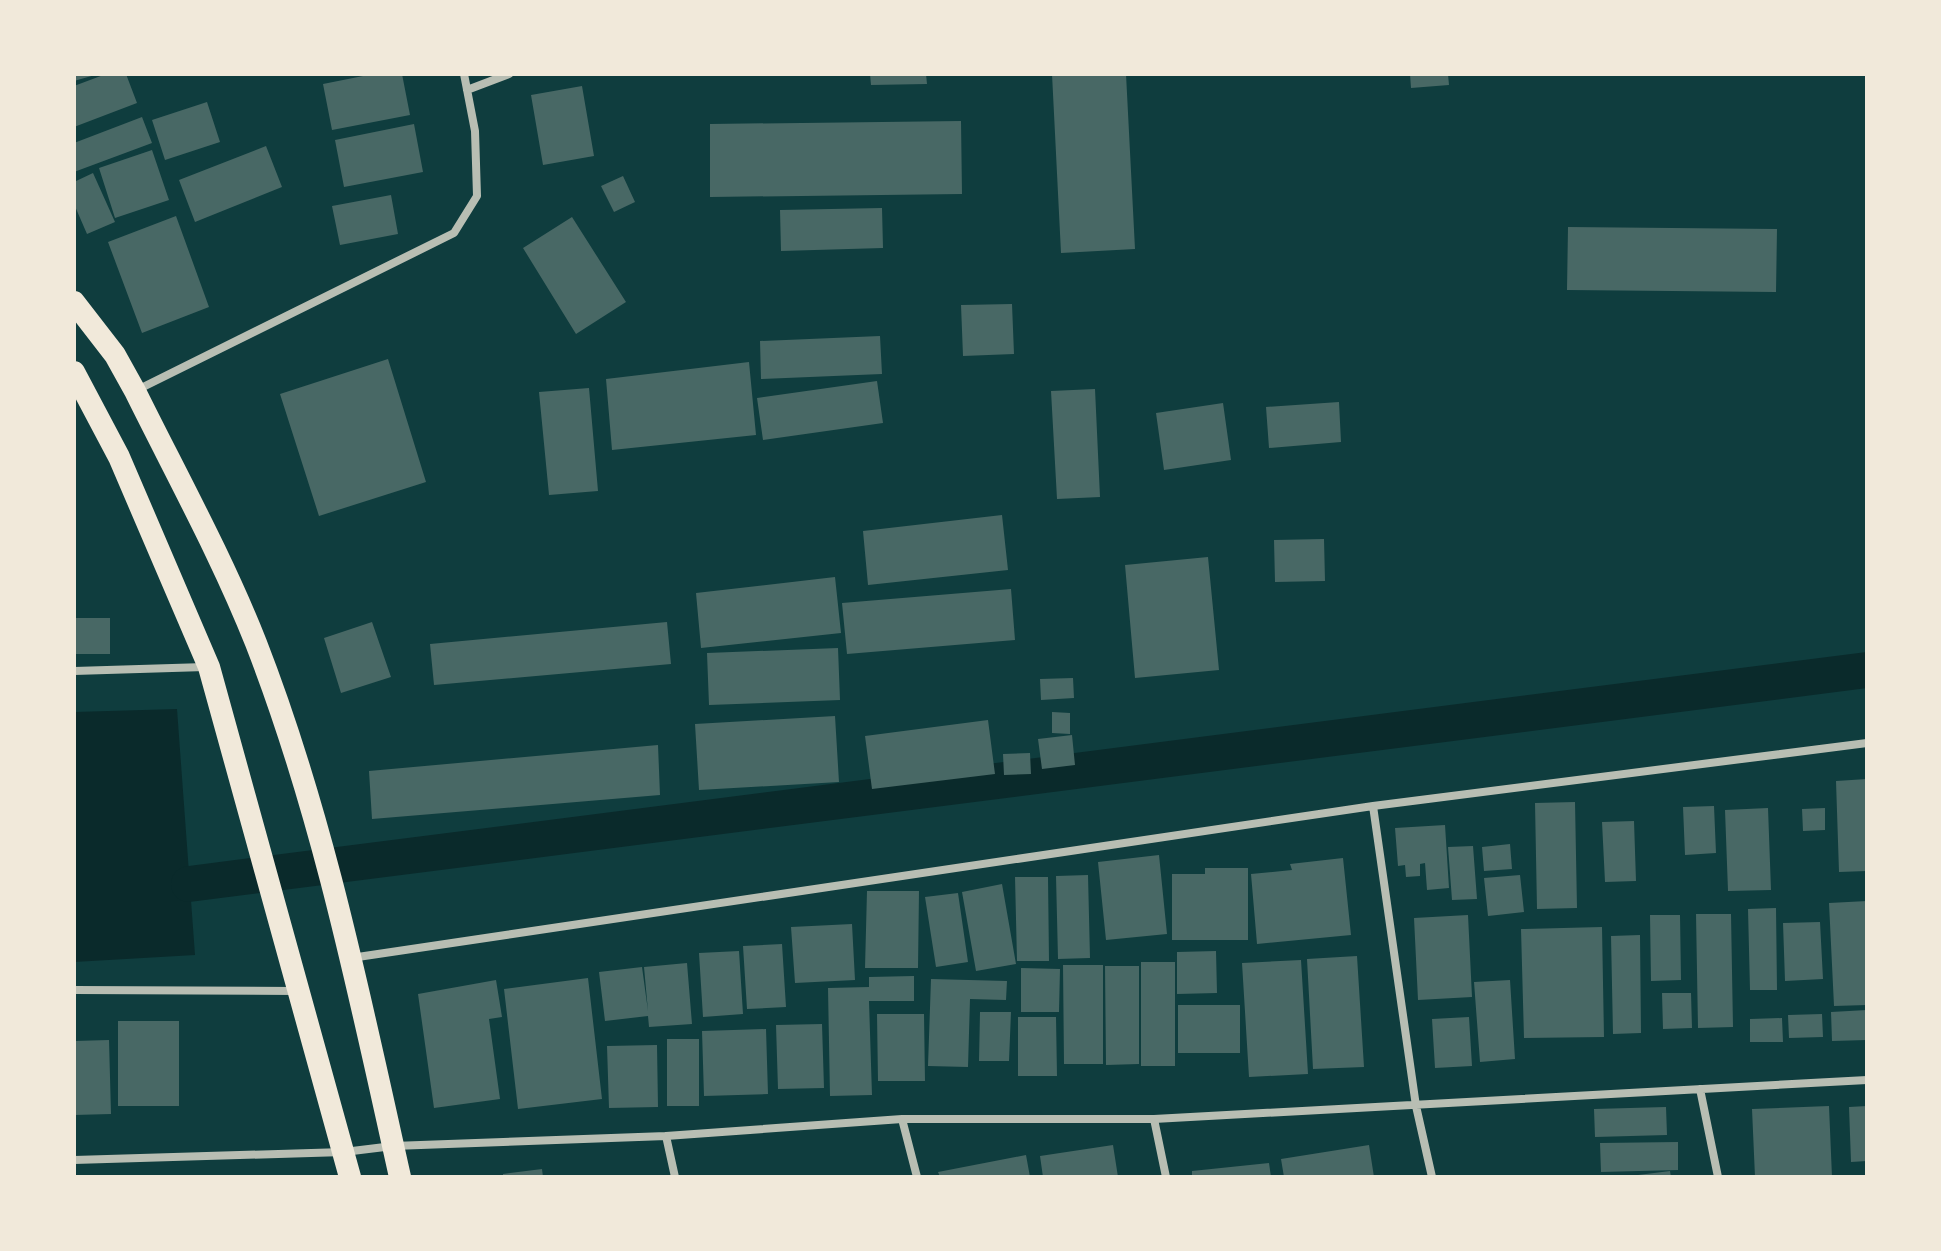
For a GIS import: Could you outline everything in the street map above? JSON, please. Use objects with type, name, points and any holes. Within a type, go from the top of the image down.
[{"type":"highway","points":[[74,302],[115,355],[135,391],[234,592],[293,745],[350,958],[400,1177]]},
{"type":"highway","points":[[74,372],[86,388],[119,457],[209,667],[238,761],[350,1177]]},
{"type":"street","points":[[135,391],[454,233],[477,196],[475,131],[464,74]]},
{"type":"street","points":[[467,90],[509,74]]},
{"type":"street","points":[[74,671],[209,667]]},
{"type":"street","points":[[350,958],[1373,806],[1867,743]]},
{"type":"street","points":[[1373,806],[1416,1106],[1432,1177]]},
{"type":"street","points":[[74,990],[296,981]]},
{"type":"street","points":[[74,1160],[344,1152],[393,1146],[666,1136],[902,1119],[1154,1119],[1867,1080]]},
{"type":"street","points":[[1700,1089],[1718,1177]]},
{"type":"street","points":[[902,1119],[917,1177]]},
{"type":"street","points":[[1154,1119],[1166,1177]]},
{"type":"street","points":[[666,1136],[675,1177]]},
{"type":"water","points":[[177,709],[195,955],[74,962],[74,712]]},
{"type":"building","points":[[74,74],[95,74],[95,75],[74,81]]},
{"type":"building","points":[[106,74],[126,74],[137,103],[74,127],[74,86]]},
{"type":"building","points":[[373,74],[402,74],[410,115],[332,130],[323,84]]},
{"type":"building","points":[[870,74],[926,74],[927,84],[871,85]]},
{"type":"building","points":[[1052,74],[1126,74],[1135,249],[1061,253]]},
{"type":"building","points":[[1410,74],[1448,74],[1449,85],[1411,88]]},
{"type":"building","points":[[582,86],[594,156],[543,165],[531,95]]},
{"type":"building","points":[[207,102],[220,142],[165,160],[152,120]]},
{"type":"building","points":[[142,117],[152,143],[74,172],[74,143]]},
{"type":"building","points":[[961,121],[962,194],[710,197],[710,124]]},
{"type":"building","points":[[414,124],[423,172],[344,187],[335,140]]},
{"type":"building","points":[[266,146],[282,187],[195,222],[179,180]]},
{"type":"building","points":[[152,150],[169,200],[115,218],[99,168]]},
{"type":"building","points":[[93,173],[115,222],[87,234],[74,204],[74,182]]},
{"type":"building","points":[[623,176],[635,202],[614,212],[601,186]]},
{"type":"building","points":[[391,195],[398,234],[340,245],[332,206]]},
{"type":"building","points":[[882,208],[883,248],[781,251],[780,210]]},
{"type":"building","points":[[176,216],[209,307],[142,333],[108,242]]},
{"type":"building","points":[[572,217],[626,302],[576,334],[523,248]]},
{"type":"building","points":[[1568,227],[1777,229],[1776,292],[1567,290]]},
{"type":"building","points":[[1012,304],[1014,354],[963,356],[961,305]]},
{"type":"building","points":[[880,336],[882,374],[761,379],[760,341]]},
{"type":"building","points":[[388,359],[426,482],[319,516],[280,394]]},
{"type":"building","points":[[749,362],[756,435],[612,450],[606,379]]},
{"type":"building","points":[[877,381],[883,423],[763,440],[757,398]]},
{"type":"building","points":[[589,388],[598,491],[549,495],[539,392]]},
{"type":"building","points":[[1095,389],[1100,497],[1057,499],[1051,391]]},
{"type":"building","points":[[1339,402],[1341,442],[1269,448],[1266,407]]},
{"type":"building","points":[[1223,403],[1231,460],[1164,470],[1156,413]]},
{"type":"building","points":[[1002,515],[1008,570],[868,585],[863,531]]},
{"type":"building","points":[[1324,539],[1325,581],[1275,582],[1274,540]]},
{"type":"building","points":[[1208,557],[1219,670],[1135,678],[1125,565]]},
{"type":"building","points":[[835,577],[841,633],[701,648],[696,593]]},
{"type":"building","points":[[1011,589],[1015,640],[847,654],[842,603]]},
{"type":"building","points":[[74,618],[110,618],[110,654],[74,654]]},
{"type":"building","points":[[372,622],[391,677],[341,693],[324,638]]},
{"type":"building","points":[[667,622],[671,664],[434,685],[430,644]]},
{"type":"building","points":[[838,648],[840,700],[709,705],[707,653]]},
{"type":"building","points":[[1073,678],[1074,698],[1041,700],[1040,679]]},
{"type":"building","points":[[1052,712],[1070,713],[1070,734],[1052,733]]},
{"type":"building","points":[[835,716],[839,782],[699,790],[695,724]]},
{"type":"building","points":[[988,720],[995,774],[872,789],[865,736]]},
{"type":"building","points":[[1072,735],[1075,765],[1042,769],[1038,739]]},
{"type":"building","points":[[658,745],[660,795],[372,819],[369,771]]},
{"type":"building","points":[[1030,753],[1031,774],[1004,775],[1003,754]]},
{"type":"building","points":[[1867,779],[1867,871],[1839,872],[1836,781]]},
{"type":"building","points":[[1575,802],[1577,908],[1537,909],[1535,803]]},
{"type":"building","points":[[1714,806],[1716,853],[1685,855],[1683,807]]},
{"type":"building","points":[[1768,808],[1771,890],[1728,891],[1725,810]]},
{"type":"building","points":[[1825,808],[1825,830],[1803,831],[1802,809]]},
{"type":"building","points":[[1634,821],[1636,881],[1605,882],[1602,822]]},
{"type":"building","points":[[1445,825],[1449,888],[1427,890],[1425,863],[1420,864],[1420,876],[1406,877],[1405,865],[1398,866],[1395,828]]},
{"type":"building","points":[[1510,844],[1512,869],[1484,871],[1482,847]]},
{"type":"building","points":[[1473,846],[1477,899],[1452,900],[1448,847]]},
{"type":"building","points":[[1159,855],[1167,934],[1106,940],[1098,862]]},
{"type":"building","points":[[1343,858],[1351,935],[1257,944],[1251,874],[1292,870],[1290,864]]},
{"type":"building","points":[[1205,868],[1248,868],[1248,940],[1172,940],[1172,874],[1205,874]]},
{"type":"building","points":[[1088,875],[1090,958],[1058,959],[1056,876]]},
{"type":"building","points":[[1520,875],[1524,912],[1488,916],[1484,878]]},
{"type":"building","points":[[1015,877],[1048,877],[1049,961],[1017,961]]},
{"type":"building","points":[[1002,884],[1016,964],[976,971],[962,892]]},
{"type":"building","points":[[867,891],[919,891],[918,968],[865,968]]},
{"type":"building","points":[[958,893],[968,962],[936,967],[925,897]]},
{"type":"building","points":[[1867,901],[1867,1005],[1834,1006],[1829,903]]},
{"type":"building","points":[[1776,908],[1777,990],[1750,990],[1748,909]]},
{"type":"building","points":[[1696,914],[1731,914],[1733,1027],[1698,1028]]},
{"type":"building","points":[[1468,915],[1472,997],[1418,1000],[1414,918]]},
{"type":"building","points":[[1650,915],[1680,915],[1681,980],[1651,981]]},
{"type":"building","points":[[1820,922],[1823,979],[1785,981],[1783,923]]},
{"type":"building","points":[[852,924],[855,980],[795,983],[791,927]]},
{"type":"building","points":[[1602,927],[1604,1037],[1524,1038],[1521,929]]},
{"type":"building","points":[[1640,935],[1641,1033],[1613,1034],[1611,936]]},
{"type":"building","points":[[782,944],[786,1007],[747,1009],[743,946]]},
{"type":"building","points":[[739,951],[743,1014],[703,1017],[699,953]]},
{"type":"building","points":[[1216,951],[1217,993],[1177,994],[1177,952]]},
{"type":"building","points":[[1357,956],[1364,1067],[1313,1069],[1307,959]]},
{"type":"building","points":[[1301,960],[1308,1074],[1249,1077],[1242,963]]},
{"type":"building","points":[[1141,962],[1175,962],[1175,1066],[1141,1066]]},
{"type":"building","points":[[687,963],[692,1024],[649,1027],[648,1016],[605,1021],[599,972],[642,967],[648,1011],[644,967]]},
{"type":"building","points":[[1063,965],[1103,965],[1103,1064],[1064,1064]]},
{"type":"building","points":[[1105,966],[1139,966],[1139,1064],[1106,1065]]},
{"type":"building","points":[[1021,968],[1060,969],[1059,1012],[1021,1012]]},
{"type":"building","points":[[914,976],[914,1001],[869,1001],[872,1095],[830,1096],[828,988],[869,987],[869,977]]},
{"type":"building","points":[[588,978],[602,1099],[518,1109],[504,989]]},
{"type":"building","points":[[931,979],[1007,981],[1006,1000],[970,999],[968,1067],[928,1066]]},
{"type":"building","points":[[496,980],[502,1017],[489,1019],[500,1099],[434,1108],[418,994]]},
{"type":"building","points":[[1510,980],[1515,1059],[1480,1062],[1474,982]]},
{"type":"building","points":[[1662,993],[1691,993],[1692,1028],[1663,1029]]},
{"type":"building","points":[[1178,1005],[1240,1005],[1240,1053],[1178,1053]]},
{"type":"building","points":[[1867,1010],[1867,1040],[1832,1041],[1831,1012]]},
{"type":"building","points":[[980,1012],[1011,1012],[1009,1061],[979,1061]]},
{"type":"building","points":[[877,1014],[924,1014],[925,1081],[878,1081]]},
{"type":"building","points":[[1822,1014],[1823,1037],[1789,1038],[1788,1015]]},
{"type":"building","points":[[1018,1017],[1056,1017],[1057,1076],[1018,1076]]},
{"type":"building","points":[[1469,1017],[1472,1066],[1435,1068],[1432,1019]]},
{"type":"building","points":[[1782,1018],[1783,1042],[1750,1042],[1750,1019]]},
{"type":"building","points":[[118,1021],[179,1021],[179,1106],[118,1106]]},
{"type":"building","points":[[822,1024],[824,1088],[778,1089],[776,1025]]},
{"type":"building","points":[[766,1029],[768,1094],[704,1096],[702,1031]]},
{"type":"building","points":[[667,1039],[699,1039],[699,1106],[667,1106]]},
{"type":"building","points":[[109,1040],[111,1114],[74,1115],[74,1041]]},
{"type":"building","points":[[657,1045],[658,1107],[609,1108],[607,1046]]},
{"type":"building","points":[[1829,1106],[1832,1177],[1755,1177],[1752,1109]]},
{"type":"building","points":[[1867,1106],[1867,1161],[1851,1162],[1849,1107]]},
{"type":"building","points":[[1666,1107],[1667,1135],[1595,1137],[1594,1109]]},
{"type":"building","points":[[1678,1142],[1678,1170],[1601,1172],[1600,1143]]},
{"type":"building","points":[[1113,1145],[1118,1177],[1043,1177],[1040,1156]]},
{"type":"building","points":[[1369,1145],[1374,1177],[1284,1177],[1281,1159]]},
{"type":"building","points":[[1026,1155],[1030,1177],[940,1177],[938,1172]]},
{"type":"building","points":[[1269,1163],[1271,1177],[1192,1177],[1192,1171]]},
{"type":"building","points":[[542,1169],[543,1177],[503,1177],[503,1174]]},
{"type":"building","points":[[1670,1171],[1671,1177],[1638,1177],[1638,1175]]},
{"type":"waterway","points":[[189,884],[1867,670]]}]
